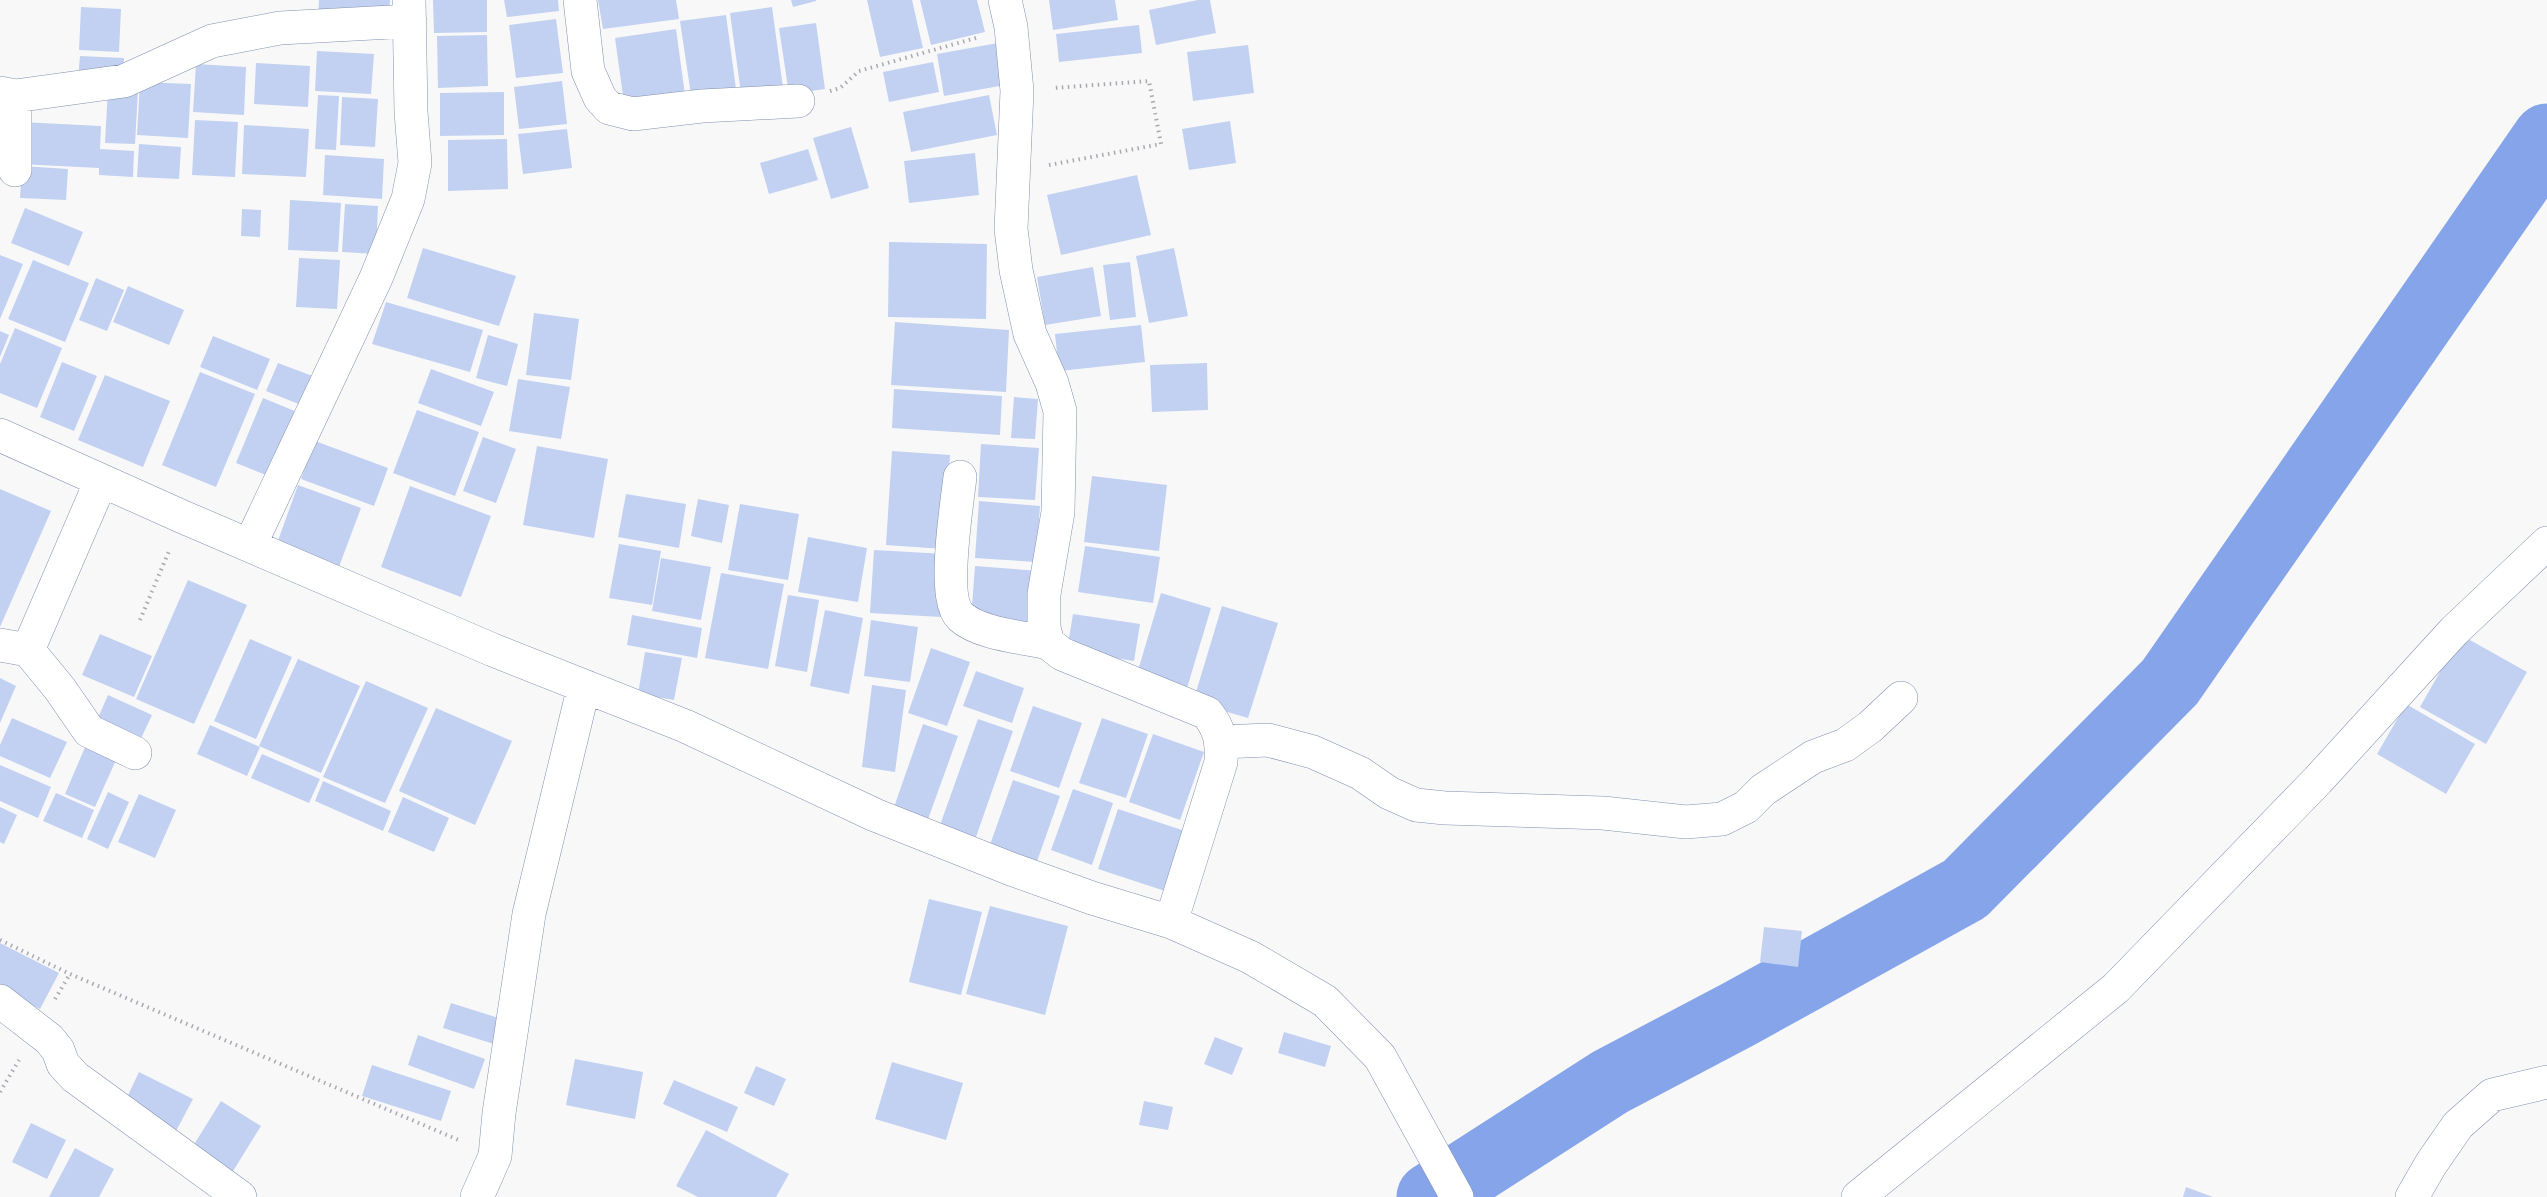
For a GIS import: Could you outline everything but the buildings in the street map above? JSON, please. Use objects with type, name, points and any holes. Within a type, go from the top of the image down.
[{"type":"street","points":[[580,0],[588,71],[600,98],[609,108],[633,114],[702,106],[798,101]]},
{"type":"street","points":[[15,170],[8,94],[124,81],[212,41],[279,28],[410,11],[411,112],[415,163],[408,199],[357,318],[250,545]]},
{"type":"street","points":[[1008,14],[1017,91],[1011,229],[1016,270],[1030,334],[1052,383],[1060,411],[1058,512],[1044,594],[1044,628],[1048,643]]},
{"type":"street","points":[[0,435],[183,517],[493,650],[685,726],[875,814],[1000,865],[1092,898],[1171,922],[1250,957],[1325,1001],[1380,1057],[1457,1197]]},
{"type":"street","points":[[960,477],[950,579],[953,606],[959,616],[977,627],[1048,643],[1062,654],[1207,713],[1216,724],[1222,742],[1221,762],[1171,922]]},
{"type":"street","points":[[102,481],[14,647],[60,689],[89,731],[135,753]]},
{"type":"street","points":[[1858,1197],[2116,988],[2318,780],[2454,631],[2547,543]]},
{"type":"street","points":[[477,1197],[495,1156],[499,1113],[530,914],[584,686]]},
{"type":"street","points":[[1222,742],[1268,740],[1313,752],[1359,773],[1389,793],[1416,805],[1603,813],[1686,822],[1722,819],[1746,807],[1763,790],[1813,758],[1845,744],[1870,727],[1900,698]]},
{"type":"street","points":[[0,1001],[49,1039],[58,1050],[63,1064],[75,1077],[240,1197]]},
{"type":"street","points":[[2412,1197],[2458,1125],[2492,1095],[2547,1082]]},
{"type":"path","points":[[798,101],[840,88],[859,71],[931,52],[1008,14]]},
{"type":"path","points":[[1013,172],[1161,144],[1149,81],[1017,91]]},
{"type":"path","points":[[140,620],[183,517]]},
{"type":"path","points":[[0,940],[70,974],[495,1156]]},
{"type":"waterway","points":[[1431,1197],[1610,1082],[1739,1014],[1965,889],[2170,682],[2547,138]]}]
